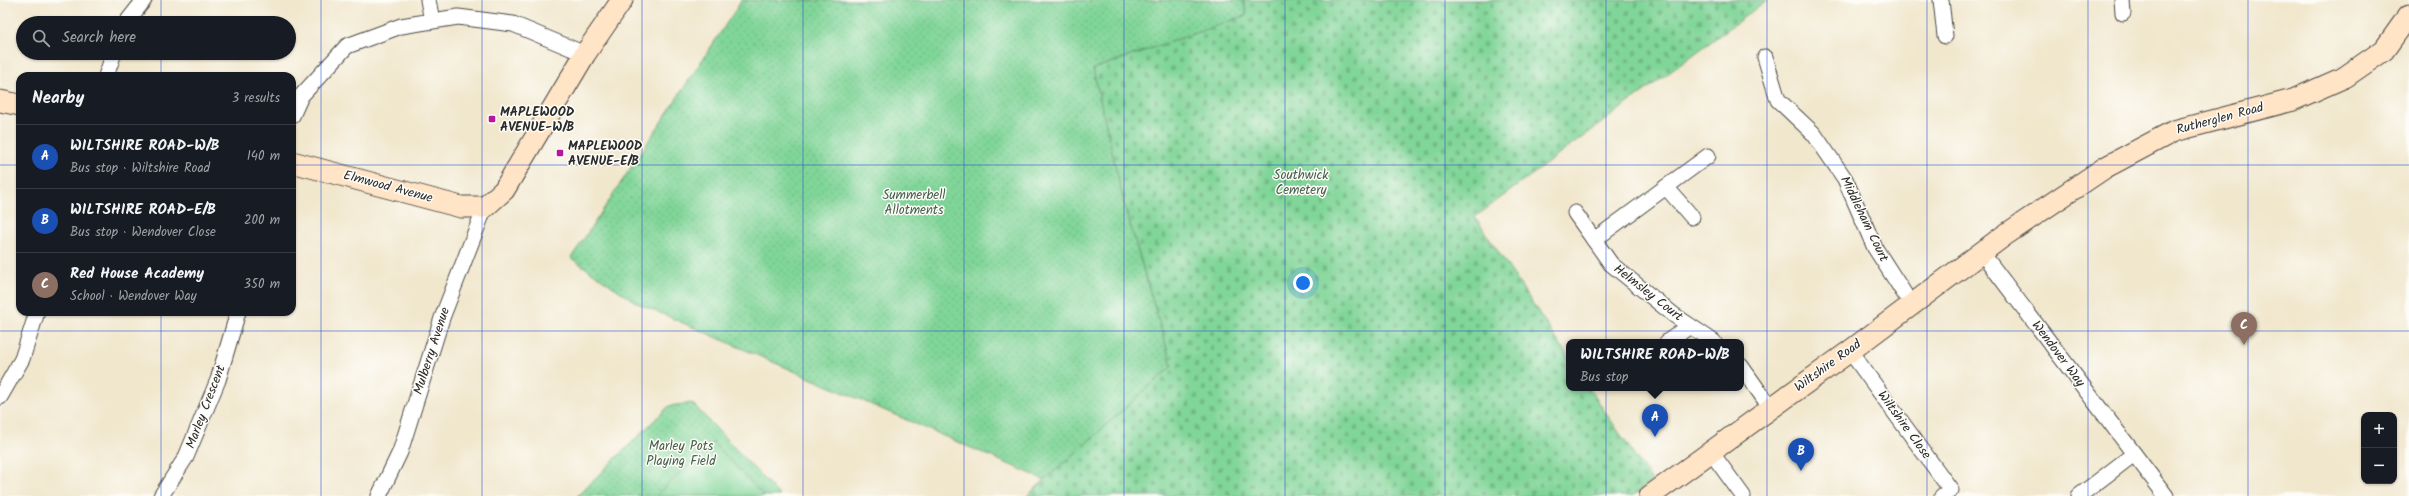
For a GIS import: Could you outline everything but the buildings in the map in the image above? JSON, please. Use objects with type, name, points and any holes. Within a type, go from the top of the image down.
[{"type":"street","points":[[131,16],[144,0]]},
{"type":"street","points":[[428,0],[432,21]]},
{"type":"street","points":[[486,207],[504,190],[585,54],[622,0]]},
{"type":"street","points":[[1941,0],[1945,36]]},
{"type":"street","name":"Rutherglen Road","points":[[2005,235],[2106,167],[2174,131],[2293,100],[2345,77],[2384,50],[2409,15]]},
{"type":"street","points":[[296,107],[301,96],[347,46],[401,26],[458,17],[513,24],[585,54]]},
{"type":"street","name":"Middleham Court","points":[[1765,57],[1778,100],[1814,134],[1845,179],[1875,248],[1911,304]]},
{"type":"street","points":[[107,72],[112,60]]},
{"type":"street","points":[[0,101],[16,104]]},
{"type":"street","points":[[1594,240],[1708,156]]},
{"type":"street","name":"Elmwood Avenue","points":[[296,163],[461,207],[486,207]]},
{"type":"street","points":[[1666,187],[1692,217]]},
{"type":"street","name":"Mulberry Avenue","points":[[379,496],[400,452],[442,318],[486,207]]},
{"type":"street","name":"Helmsley Court","points":[[1575,213],[1611,264],[1690,326],[1710,339]]},
{"type":"street","name":"Wiltshire Road","points":[[1650,496],[1770,407],[1850,351],[2005,235]]},
{"type":"street","name":"Wendover Way","points":[[1982,253],[2166,496]]},
{"type":"street","points":[[0,397],[22,359],[36,316]]},
{"type":"street","name":"Marley Crescent","points":[[161,496],[189,450],[218,380],[237,316]]},
{"type":"street","name":"Helmsley Court","points":[[1671,339],[1690,326]]},
{"type":"street","name":"Wiltshire Close","points":[[1850,351],[1952,490],[1942,496]]},
{"type":"street","points":[[1744,370],[1770,407]]},
{"type":"street","points":[[1710,452],[1743,496]]},
{"type":"street","points":[[2079,496],[2134,454]]},
{"type":"green space","name":"Summerbell Allotments","points":[[742,0],[1243,0],[1247,15],[1093,69],[1125,207],[1172,366],[1045,480],[637,303],[571,258]]},
{"type":"green space","name":"Southwick Cemetery","points":[[1243,0],[1767,0],[1475,217],[1566,354],[1566,391],[1591,391],[1652,481],[1632,496],[1027,496],[1172,366],[1125,207],[1093,69],[1247,15]]},
{"type":"green space","name":"Marley Pots Playing Field","points":[[692,403],[780,496],[577,496],[669,406]]},
{"type":"green space","points":[[712,442],[764,496],[656,496]]},
{"type":"place","name":"MAPLEWOOD AVENUE-W/B","points":[[492,119]]},
{"type":"place","name":"MAPLEWOOD AVENUE-E/B","points":[[560,153]]},
{"type":"place","name":"Red House Academy","points":[[2244,345]]},
{"type":"place","name":"WILTSHIRE ROAD-W/B","points":[[1655,437]]},
{"type":"place","name":"WILTSHIRE ROAD-E/B","points":[[1801,471]]}]
